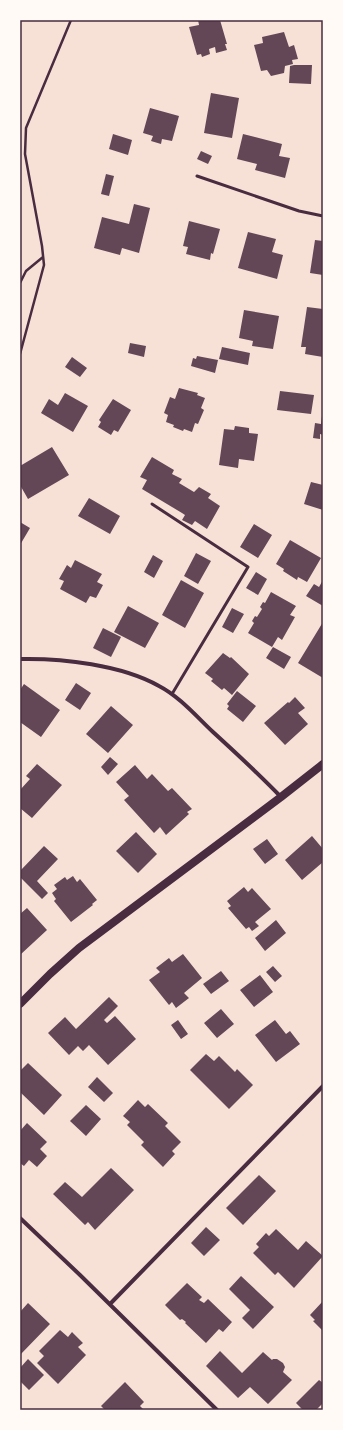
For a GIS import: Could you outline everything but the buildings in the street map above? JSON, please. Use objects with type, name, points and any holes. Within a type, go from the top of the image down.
[{"type":"main road","points":[[20,1004],[79,948],[323,764]]},
{"type":"street","points":[[20,659],[63,660],[102,667],[134,675],[160,686],[172,694],[281,797]]},
{"type":"street","points":[[110,1304],[323,1086]]},
{"type":"street","points":[[20,1218],[110,1304],[217,1410]]},
{"type":"lane","points":[[197,176],[299,211],[323,216]]},
{"type":"lane","points":[[152,504],[248,567],[172,694]]},
{"type":"path","points":[[20,354],[44,265],[42,246],[25,154],[26,128],[71,20]]},
{"type":"path","points":[[20,283],[26,270],[43,257]]}]
